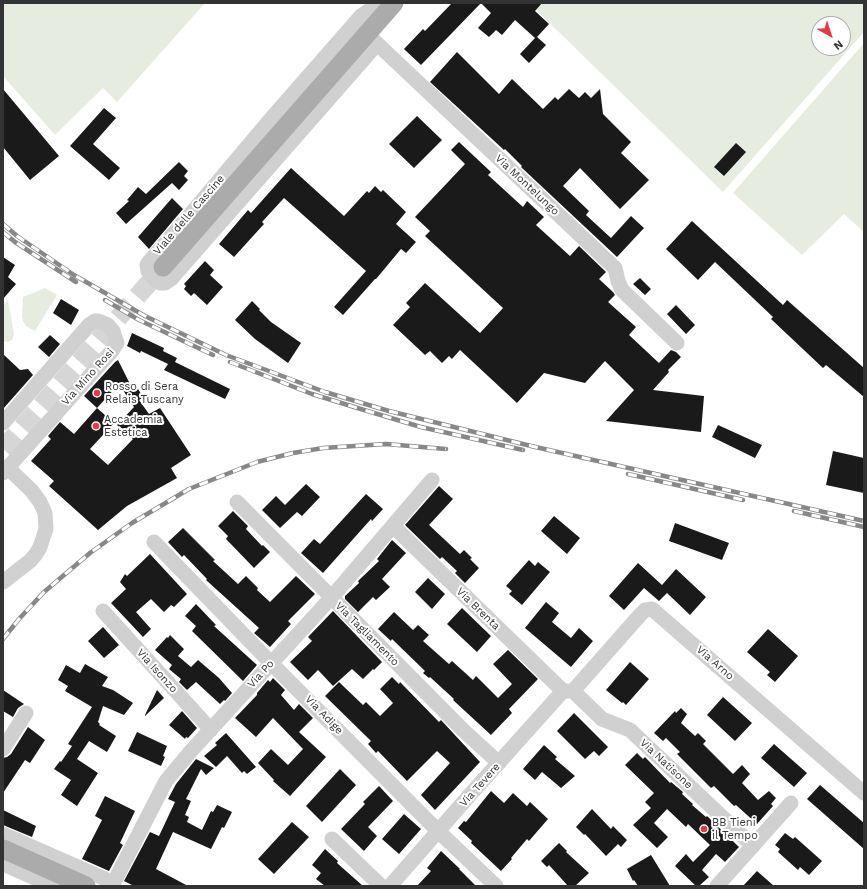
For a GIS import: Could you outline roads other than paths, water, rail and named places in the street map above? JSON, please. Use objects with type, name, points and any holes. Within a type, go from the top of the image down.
[{"type":"main road","name":"Viale delle Cascine","points":[[163,267],[372,39],[390,7]]},
{"type":"main road","points":[[3,849],[86,886]]},
{"type":"street","name":"Viale delle Cascine","points":[[372,39],[171,279],[165,283],[160,283],[153,278],[148,271],[147,265],[149,262],[269,121],[361,16],[377,5],[390,7]]},
{"type":"street","name":"Via Montelungo","points":[[372,39],[615,268],[622,290],[677,343]]},
{"type":"street","name":"Via Mino Rosi","points":[[3,423],[89,325],[98,321],[108,325],[113,331],[117,343],[111,352],[5,470],[32,491],[40,502],[45,513],[46,529],[36,554],[30,561],[3,582]]},
{"type":"street","name":"Via Po","points":[[114,885],[166,781],[191,751],[332,598],[432,480]]},
{"type":"street","name":"Via Tagliamento","points":[[237,502],[464,731],[499,763]]},
{"type":"street","name":"Via Brenta","points":[[393,526],[568,691]]},
{"type":"street","name":"Via Adige","points":[[154,542],[271,663],[438,831],[496,886]]},
{"type":"street","name":"Via Arno","points":[[568,691],[645,610],[652,608],[864,794]]},
{"type":"street","name":"Via Isonzo","points":[[103,611],[211,730]]},
{"type":"street","name":"Via Tevere","points":[[390,886],[499,763],[568,691]]},
{"type":"street","name":"Via Natisone","points":[[568,691],[602,719],[630,730],[753,846]]},
{"type":"street","points":[[3,748],[26,713]]},
{"type":"street","points":[[717,886],[791,803]]},
{"type":"street","points":[[3,834],[50,853],[103,878],[114,885]]},
{"type":"street","points":[[332,839],[381,886]]},
{"type":"street","points":[[3,864],[53,886]]},
{"type":"tunnel","points":[[3,449],[163,267]]},
{"type":"railway","points":[[3,224],[17,236],[74,275],[145,316],[226,355],[325,392],[389,411],[531,446],[864,521]]},
{"type":"railway","points":[[3,232],[15,242],[76,282]]},
{"type":"railway","points":[[105,300],[139,320],[213,355]]},
{"type":"railway","points":[[230,362],[312,394],[364,410],[421,427],[523,450]]},
{"type":"railway","points":[[3,639],[44,592],[90,553],[132,523],[189,489],[257,462],[293,453],[323,448],[386,444],[446,449]]},
{"type":"railway","points":[[628,474],[743,500]]},
{"type":"railway","points":[[794,511],[864,527]]},
{"type":"place","name":"Rosso di Sera Relais Tuscany","points":[[97,393]]},
{"type":"place","name":"Accademia Estetica","points":[[96,426]]},
{"type":"place","name":"BB Tieni il Tempo","points":[[704,829]]}]
